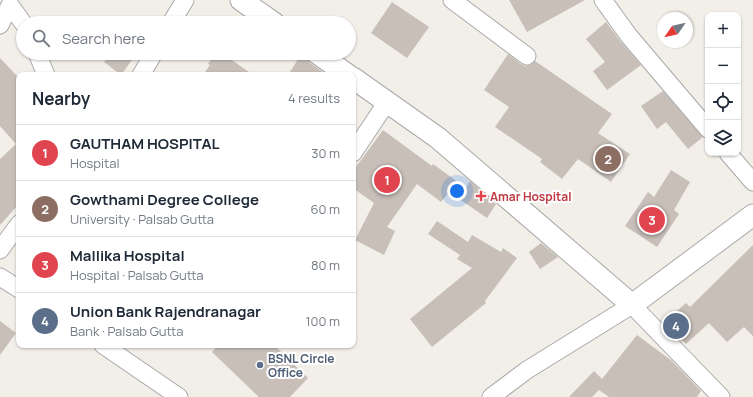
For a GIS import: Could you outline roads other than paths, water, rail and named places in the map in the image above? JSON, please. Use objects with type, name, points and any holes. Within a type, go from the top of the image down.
[{"type":"street","points":[[175,16],[185,0]]},
{"type":"street","points":[[241,0],[264,16]]},
{"type":"street","points":[[452,0],[527,56]]},
{"type":"street","points":[[603,0],[629,36],[705,125]]},
{"type":"street","points":[[12,3],[19,16]]},
{"type":"street","points":[[0,25],[12,3]]},
{"type":"street","points":[[40,60],[45,72]]},
{"type":"street","points":[[143,72],[150,60]]},
{"type":"street","points":[[327,60],[344,72]]},
{"type":"street","points":[[356,80],[438,138],[632,305],[720,397]]},
{"type":"street","points":[[356,148],[387,102]]},
{"type":"street","points":[[731,156],[753,182]]},
{"type":"street","points":[[491,397],[527,370],[632,305],[753,215]]},
{"type":"street","points":[[0,250],[16,228]]},
{"type":"street","points":[[0,277],[16,288]]},
{"type":"street","points":[[107,348],[179,397]]},
{"type":"place","name":"Gowthami Degree College","points":[[608,159]]},
{"type":"place","name":"GAUTHAM HOSPITAL","points":[[387,180]]},
{"type":"place","name":"Amar Hospital","points":[[481,196]]},
{"type":"place","name":"Mallika Hospital","points":[[652,220]]},
{"type":"place","name":"Union Bank Rajendranagar","points":[[676,326]]},
{"type":"place","name":"BSNL Circle Office","points":[[260,365]]}]
